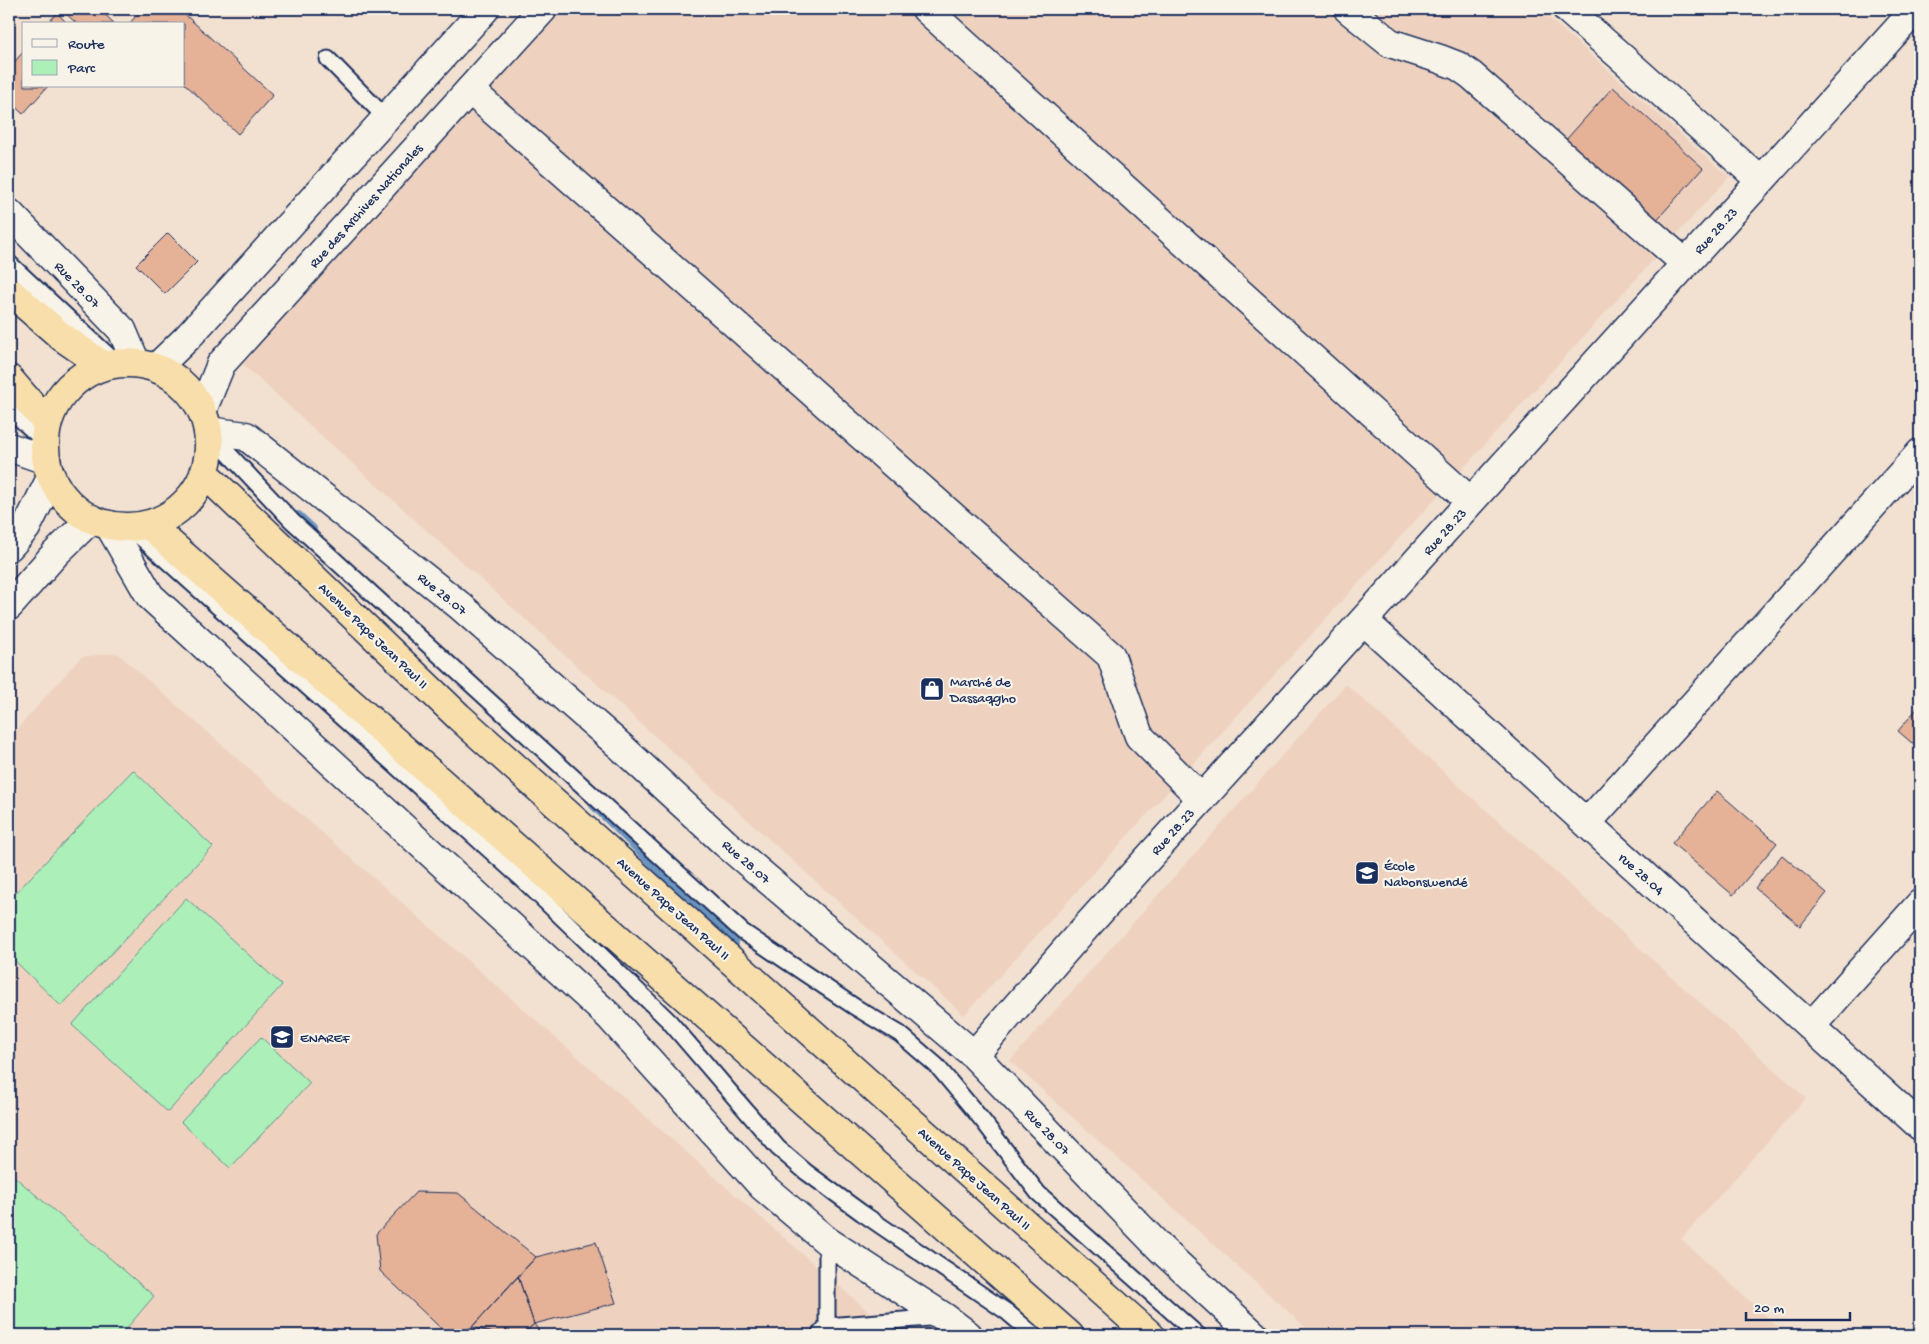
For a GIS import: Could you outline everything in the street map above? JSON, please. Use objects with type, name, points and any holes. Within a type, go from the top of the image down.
[{"type":"highway","points":[[9,291],[62,338],[128,365],[172,375],[180,381],[205,421],[209,452],[204,473],[196,491],[183,506],[167,517],[119,524]]},
{"type":"highway","points":[[47,450],[54,406],[64,390],[78,378],[94,369],[128,365]]},
{"type":"highway","points":[[9,379],[47,450],[61,494],[74,508],[119,524],[1069,1335]]},
{"type":"highway","name":"Avenue Pape Jean Paul II","points":[[204,473],[460,717],[1150,1335]]},
{"type":"street","points":[[128,365],[194,331],[485,9]]},
{"type":"street","name":"Rue des Archives Nationales","points":[[205,421],[222,364],[543,9]]},
{"type":"street","points":[[926,9],[1470,501]]},
{"type":"street","points":[[1348,9],[1390,43],[1440,58],[1458,66],[1471,75],[1685,263]]},
{"type":"street","points":[[1568,9],[1760,180]]},
{"type":"street","name":"Rue 28.23","points":[[974,1055],[1076,938],[1916,9]]},
{"type":"street","points":[[470,90],[1111,656],[1139,736],[1202,799]]},
{"type":"street","name":"Rue 28.07","points":[[9,213],[122,330],[128,365]]},
{"type":"street","name":"Rue 28.07","points":[[205,421],[246,436],[459,605],[620,746],[725,843],[974,1055],[1161,1248],[1254,1335]]},
{"type":"street","points":[[9,447],[47,450],[26,528],[9,547]]},
{"type":"street","points":[[1587,823],[1920,453]]},
{"type":"street","points":[[9,606],[56,553],[119,524],[150,596],[610,1016],[762,1186],[827,1241],[944,1317],[968,1335]]},
{"type":"street","name":"rue 28.04","points":[[1364,620],[1920,1126]]},
{"type":"street","points":[[1811,1026],[1920,904]]},
{"type":"lane","points":[[328,59],[386,118]]},
{"type":"lane","points":[[9,263],[128,365]]},
{"type":"lane","points":[[9,409],[47,450]]},
{"type":"lane","points":[[205,421],[292,522],[743,932],[900,1034],[937,1066],[983,1121],[1038,1193],[1198,1335]]},
{"type":"lane","points":[[119,524],[524,881],[669,1021],[785,1154],[806,1172],[862,1213],[1007,1312],[1034,1335]]},
{"type":"lane","points":[[827,1241],[823,1331],[944,1317]]},
{"type":"shaded area","name":"Marché de Dassaqgho","points":[[562,9],[1539,9],[1729,177],[964,1015],[241,363]]},
{"type":"shaded area","name":"ENAREF","points":[[117,653],[895,1335],[9,1335],[9,738],[81,657]]},
{"type":"shaded area","name":"École Nabonswendé","points":[[1346,684],[1806,1098],[1681,1239],[1787,1335],[1314,1335],[1010,1061]]},
{"type":"green space","points":[[133,770],[213,847],[61,1006],[9,955],[9,900]]},
{"type":"green space","points":[[186,898],[282,985],[168,1112],[72,1025]]},
{"type":"green space","points":[[261,1037],[310,1083],[230,1168],[181,1122]]},
{"type":"green space","points":[[9,1172],[154,1296],[121,1335],[9,1335]]},
{"type":"building","points":[[61,9],[99,9],[113,22],[75,22]]},
{"type":"building","points":[[142,9],[179,9],[273,95],[238,134],[185,84],[185,22],[131,22]]},
{"type":"building","points":[[57,13],[66,22],[49,22]]},
{"type":"building","points":[[22,53],[22,88],[46,88],[23,114],[9,101],[9,68]]},
{"type":"building","points":[[1613,87],[1703,168],[1654,223],[1564,142]]},
{"type":"building","points":[[168,233],[197,262],[165,294],[136,265]]},
{"type":"building","points":[[1920,705],[1920,750],[1898,731]]},
{"type":"building","points":[[1717,791],[1777,843],[1733,895],[1672,843]]},
{"type":"building","points":[[1782,855],[1827,893],[1800,926],[1755,888]]},
{"type":"building","points":[[416,1192],[458,1193],[536,1257],[472,1327],[458,1335],[448,1335],[380,1271],[376,1234]]},
{"type":"building","points":[[596,1242],[616,1303],[534,1324],[518,1276],[536,1257]]},
{"type":"building","points":[[518,1276],[534,1324],[522,1335],[500,1335],[472,1327]]},
{"type":"building","points":[[534,1324],[542,1335],[522,1335]]},
{"type":"building","points":[[472,1327],[500,1335],[458,1335]]},
{"type":"waterway","points":[[298,516],[312,529]]},
{"type":"waterway","points":[[594,805],[734,943]]},
{"type":"place","name":"Marché de Dassaqgho","points":[[932,689]]},
{"type":"place","name":"École Nabonswendé","points":[[1367,873]]},
{"type":"place","name":"ENAREF","points":[[282,1037]]}]
